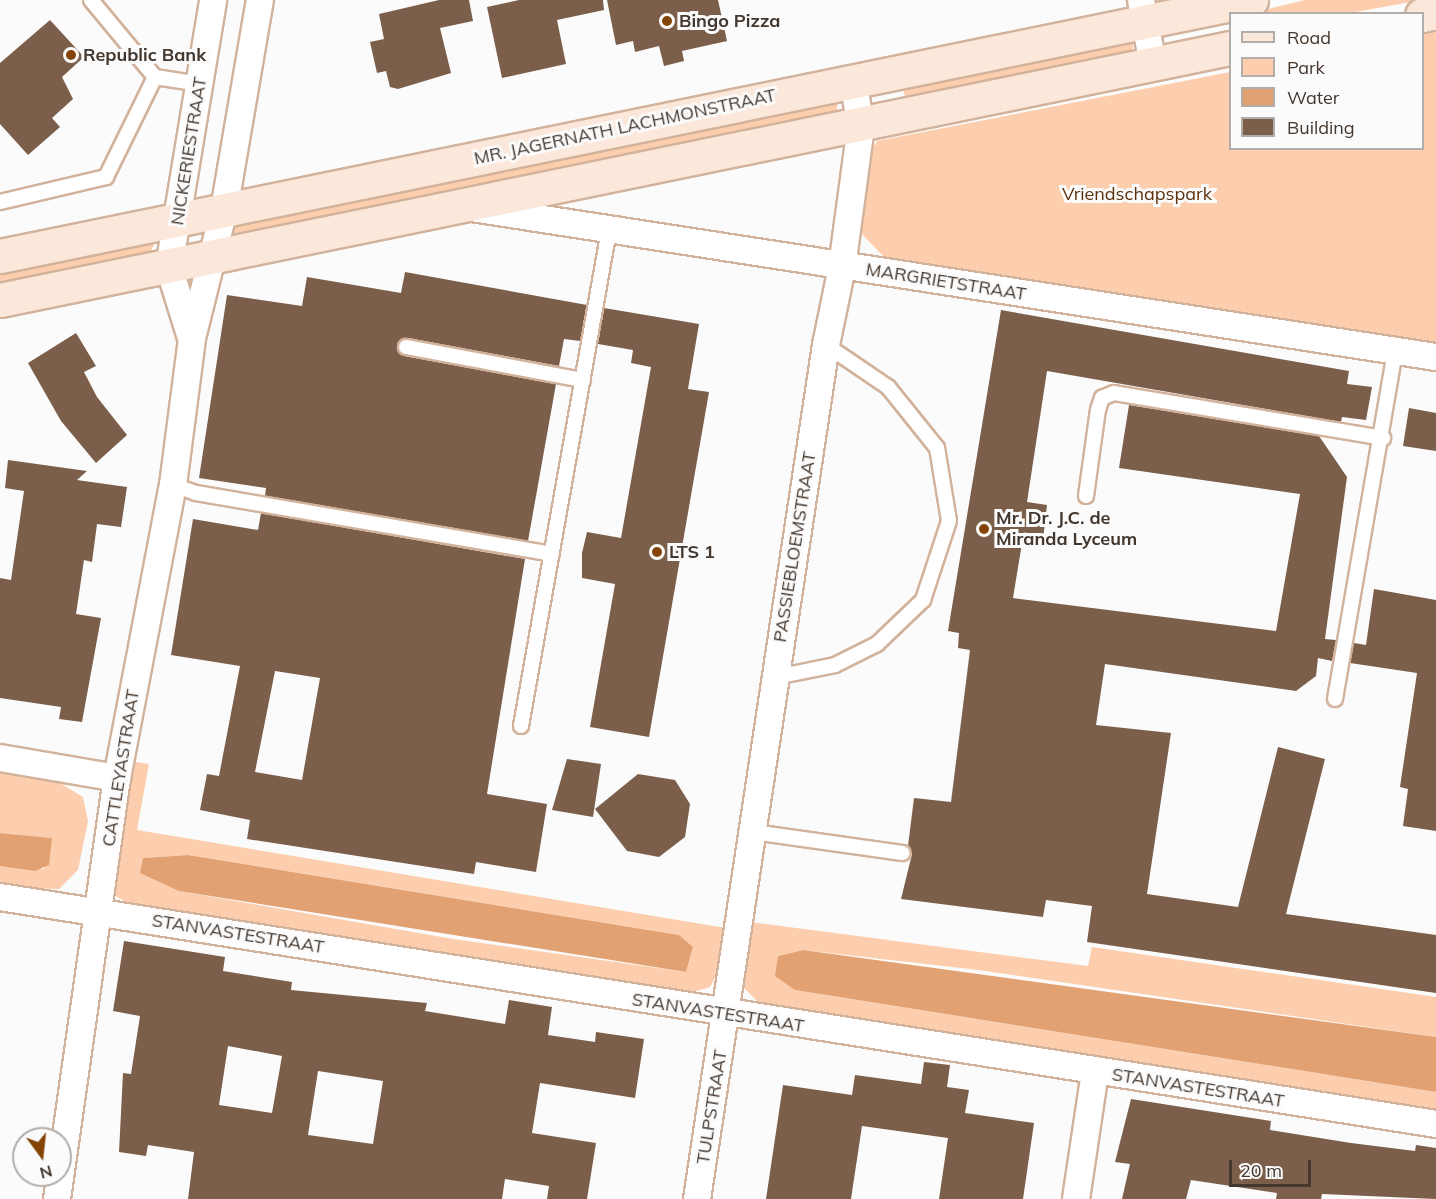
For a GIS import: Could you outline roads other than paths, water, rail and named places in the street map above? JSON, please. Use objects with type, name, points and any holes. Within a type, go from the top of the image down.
[{"type":"main road","name":"MR. JAGERNATH LACHMONSTRAAT","points":[[0,256],[853,80],[1143,10],[1234,5]]},
{"type":"main road","points":[[0,300],[212,259],[457,206],[861,127],[1229,48]]},
{"type":"street","name":"NICKERIESTRAAT","points":[[169,267],[213,0]]},
{"type":"street","points":[[224,210],[260,0]]},
{"type":"street","points":[[1143,10],[1153,65]]},
{"type":"street","name":"PASSIEBLOEMSTRAAT","points":[[727,1015],[776,676],[826,345],[842,267],[861,127],[853,80]]},
{"type":"street","name":"MARGRIETSTRAAT","points":[[457,206],[1436,357]]},
{"type":"street","name":"CATTLEYASTRAAT","points":[[57,1199],[100,911],[117,778],[173,485],[192,338],[224,210]]},
{"type":"street","name":"CATTLEYASTRAAT","points":[[169,267],[192,338]]},
{"type":"street","points":[[0,758],[117,778]]},
{"type":"street","name":"STANVASTESTRAAT","points":[[0,897],[100,911],[727,1015],[1436,1124]]},
{"type":"street","name":"TULPSTRAAT","points":[[697,1199],[727,1015]]},
{"type":"street","points":[[1077,1199],[1095,1072]]},
{"type":"lane","points":[[91,0],[155,77],[200,84]]},
{"type":"lane","points":[[0,202],[106,177],[155,77]]},
{"type":"lane","points":[[521,726],[609,230]]},
{"type":"lane","points":[[776,676],[835,665],[877,644],[923,600],[949,521],[937,448],[888,387],[826,345]]},
{"type":"lane","points":[[406,347],[583,380]]},
{"type":"lane","points":[[1335,699],[1383,438],[1395,351]]},
{"type":"lane","points":[[1086,496],[1098,410],[1102,398],[1114,393],[1383,438]]},
{"type":"lane","points":[[173,485],[552,554]]},
{"type":"lane","points":[[753,832],[903,853]]},
{"type":"water","points":[[0,833],[52,838],[49,865],[35,871],[0,866]]},
{"type":"water","points":[[188,855],[679,935],[693,947],[686,972],[179,891],[140,873],[143,858]]},
{"type":"water","points":[[803,950],[1436,1037],[1436,1092],[795,990],[775,976],[778,956]]},
{"type":"place","name":"Bingo Pizza","points":[[667,21]]},
{"type":"place","name":"Republic Bank","points":[[71,55]]},
{"type":"place","name":"Mr. Dr. J.C. de Miranda Lyceum","points":[[984,529]]},
{"type":"place","name":"LTS 1","points":[[657,552]]},
{"type":"park label","name":"Vriendschapspark","points":[[1137,194]]}]
